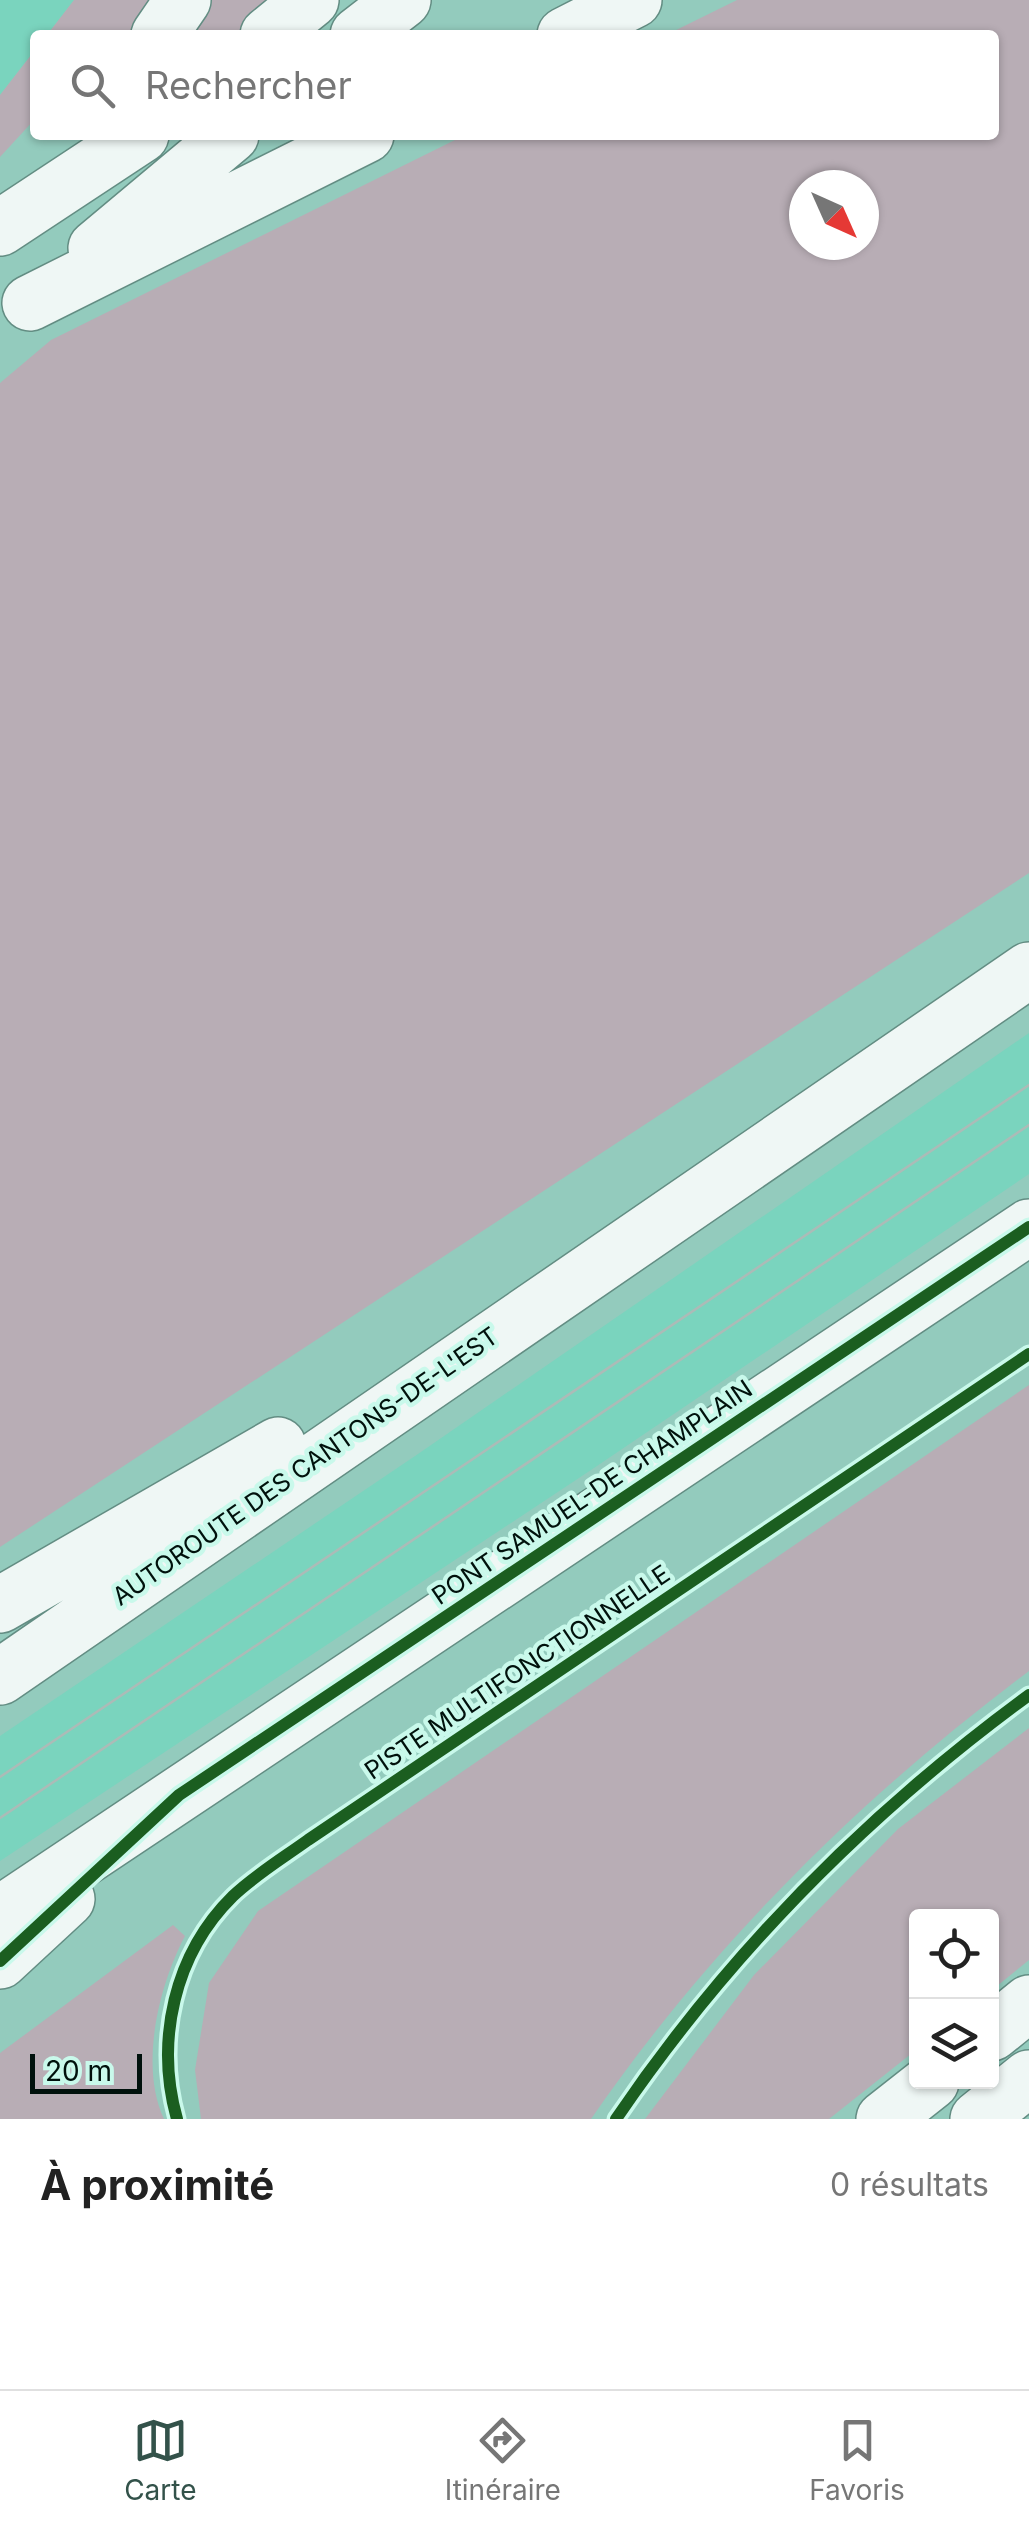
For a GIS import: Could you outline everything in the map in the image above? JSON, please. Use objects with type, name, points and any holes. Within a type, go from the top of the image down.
[{"type":"highway","points":[[162,30],[183,0]]},
{"type":"highway","points":[[274,30],[312,0]]},
{"type":"highway","points":[[364,30],[402,0]]},
{"type":"highway","points":[[575,30],[634,0]]},
{"type":"highway","points":[[6,224],[76,140]]},
{"type":"highway","points":[[6,224],[132,140]]},
{"type":"highway","points":[[15,314],[226,140]]},
{"type":"highway","points":[[15,314],[356,140]]},
{"type":"highway","points":[[0,1605],[610,1255],[1029,970]]},
{"type":"highway","name":"PONT SAMUEL-DE CHAMPLAIN","points":[[179,1794],[1029,1227]]},
{"type":"highway","name":"AUTOROUTE DES CANTONS-DE-L'EST","points":[[0,1677],[610,1255]]},
{"type":"highway","points":[[0,1914],[179,1794]]},
{"type":"highway","points":[[0,1961],[179,1794]]},
{"type":"highway","points":[[999,2027],[1029,2003]]},
{"type":"highway","points":[[978,2119],[1029,2078]]},
{"type":"highway","points":[[884,2119],[922,2089]]},
{"type":"shaded area","points":[[0,0],[74,0],[51,30],[30,30],[30,56],[0,95]]},
{"type":"shaded area","points":[[74,0],[154,0],[132,30],[51,30]]},
{"type":"shaded area","points":[[212,0],[286,0],[248,30],[192,30]]},
{"type":"shaded area","points":[[737,0],[1029,0],[1029,873],[0,1547],[0,383],[51,340],[455,140],[999,140],[999,30],[676,30]]},
{"type":"shaded area","points":[[30,56],[30,124],[0,157],[0,95]]},
{"type":"shaded area","points":[[1029,1033],[1029,1174],[0,1861],[0,1736]]},
{"type":"shaded area","points":[[1029,1385],[1029,1671],[906,1770],[792,1877],[686,1993],[591,2119],[201,2119],[195,2070],[209,1983],[258,1911]]},
{"type":"shaded area","points":[[1029,1728],[1029,1960],[999,1984],[999,1909],[909,1909],[909,2056],[829,2119],[645,2119],[754,1975],[898,1829]]},
{"type":"shaded area","points":[[173,1925],[185,1936],[160,2001],[153,2051],[153,2075],[164,2119],[0,2119],[0,2053]]},
{"type":"tram line","points":[[0,1777],[1029,1085]]},
{"type":"tram line","points":[[0,1818],[1029,1125]]},
{"type":"cycle path","points":[[0,1961],[179,1795],[1029,1227]]},
{"type":"cycle path","name":"PISTE MULTIFONCTIONNELLE","points":[[177,2119],[168,2059],[175,2000],[196,1944],[233,1896],[308,1840],[1029,1354]]},
{"type":"cycle path","points":[[616,2119],[705,2000],[804,1889],[912,1788],[1029,1695]]}]
